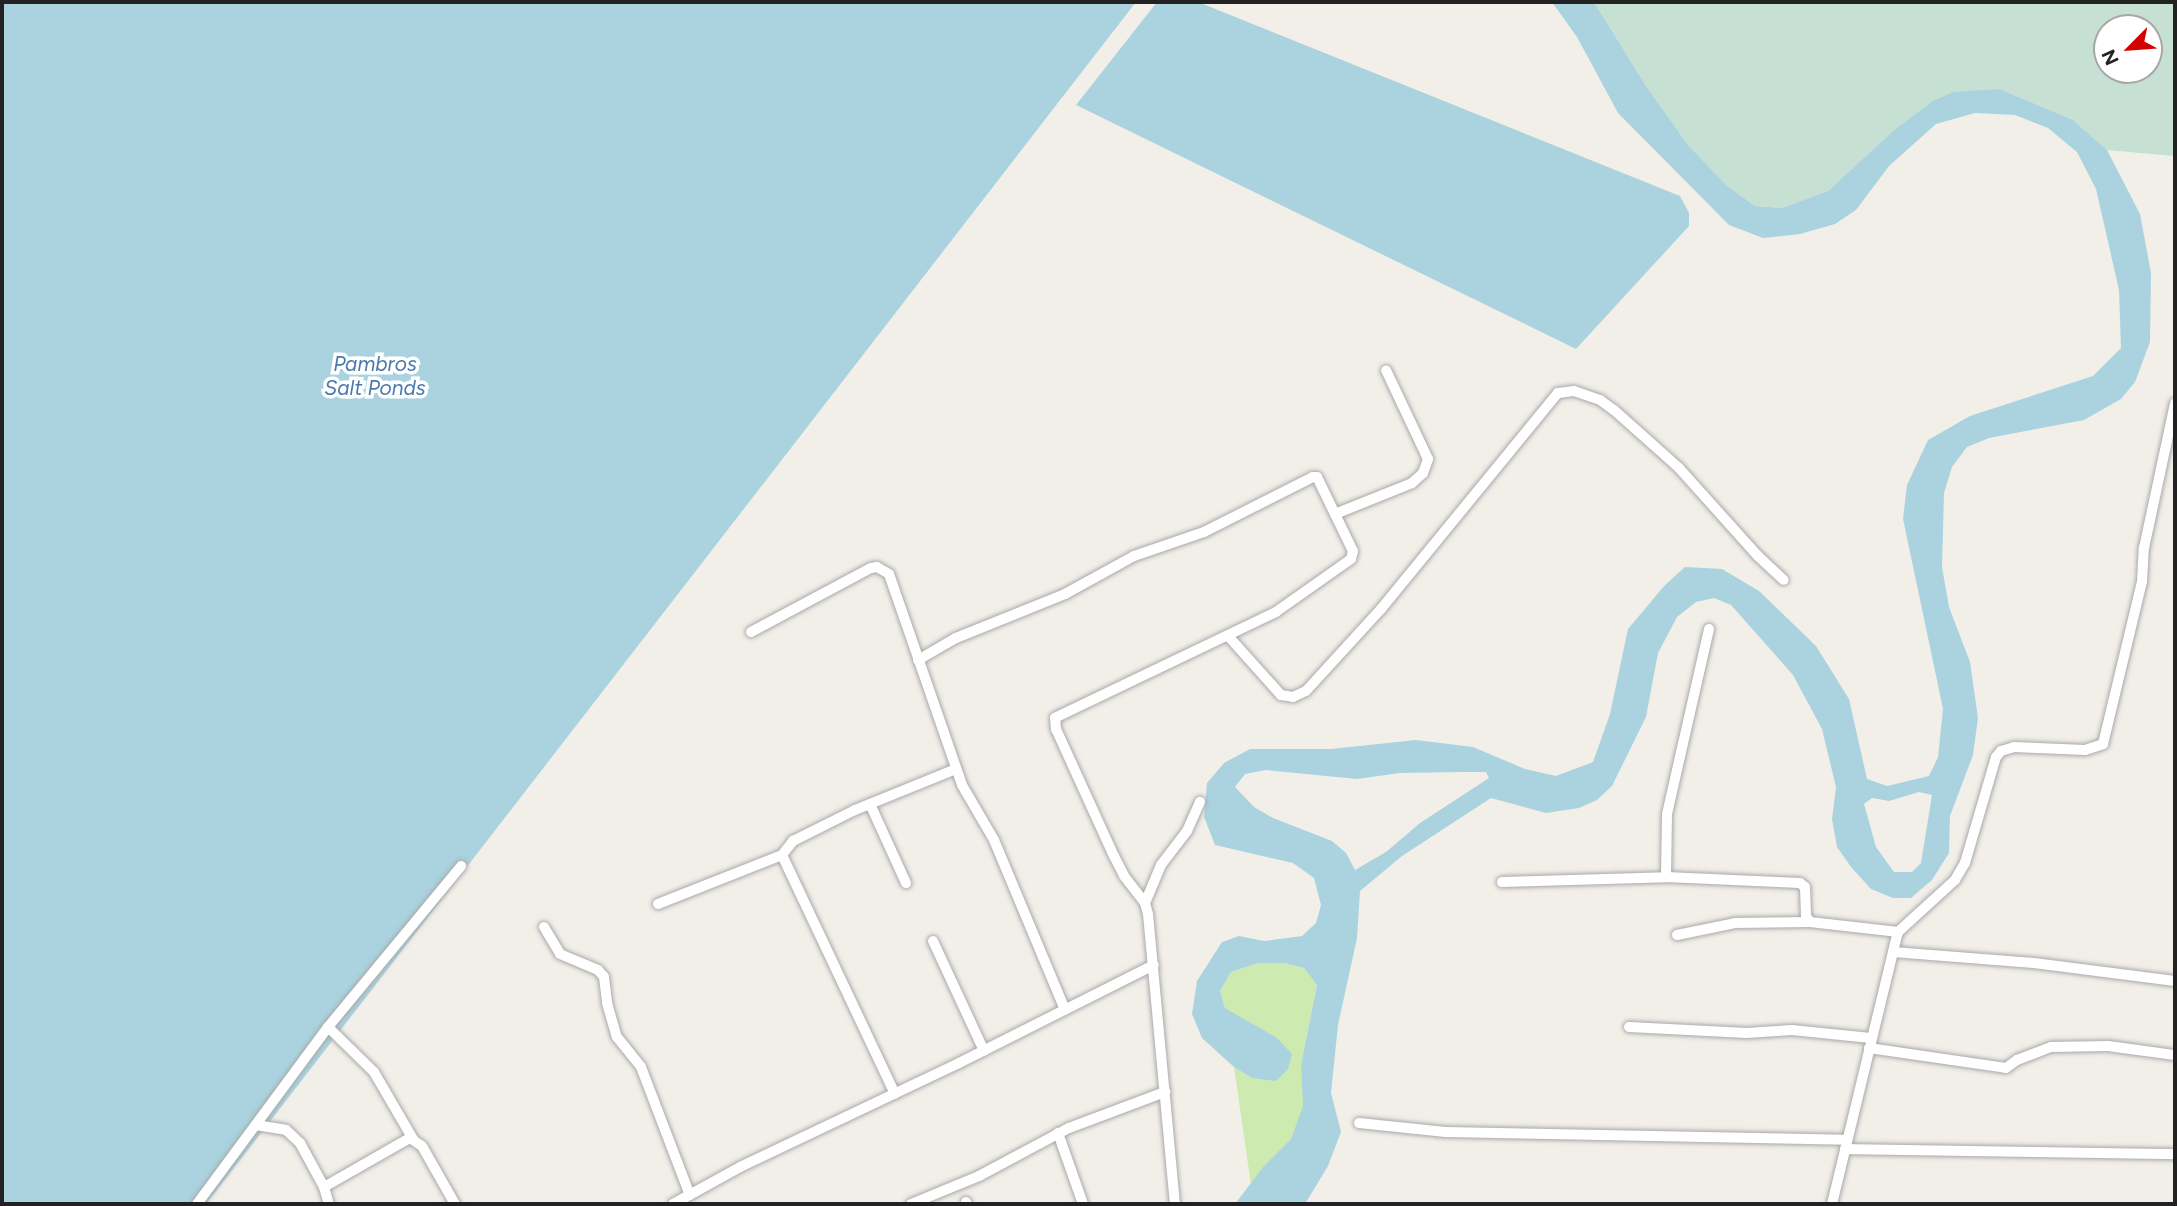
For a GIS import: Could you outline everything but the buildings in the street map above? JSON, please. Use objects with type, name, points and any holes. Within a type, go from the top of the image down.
[{"type":"street","points":[[1335,514],[1412,483],[1423,473],[1428,459],[1386,370]]},
{"type":"street","points":[[1229,637],[1281,695],[1293,697],[1306,691],[1381,609],[1558,393],[1574,391],[1600,400],[1614,410],[1679,468],[1758,556],[1784,579]]},
{"type":"street","points":[[1832,1204],[1898,932],[1955,880],[1965,863],[1996,757],[2001,751],[2014,747],[2085,750],[2103,744],[2141,582],[2144,548],[2175,403]]},
{"type":"street","points":[[918,660],[956,638],[1065,594],[1134,556],[1203,532],[1313,477],[1317,477],[1353,551],[1351,559],[1287,606],[1229,637],[1103,692],[1055,718],[1056,729],[1114,856],[1124,876],[1144,903],[1154,965],[1175,1204]]},
{"type":"street","points":[[751,632],[877,567],[888,575],[962,785],[994,839],[1065,1010]]},
{"type":"street","points":[[1666,877],[1667,814],[1709,629]]},
{"type":"street","points":[[659,904],[782,855],[793,841],[870,804],[956,769]]},
{"type":"street","points":[[1144,903],[1161,865],[1187,831],[1200,802]]},
{"type":"street","points":[[870,804],[906,883]]},
{"type":"street","points":[[782,855],[895,1094]]},
{"type":"street","points":[[202,1201],[328,1027],[461,866]]},
{"type":"street","points":[[1502,882],[1666,877],[1800,883],[1805,887],[1806,916],[1810,922]]},
{"type":"street","points":[[1677,935],[1735,923],[1810,922],[1898,932]]},
{"type":"street","points":[[544,927],[560,954],[598,970],[604,977],[607,1003],[617,1037],[641,1068],[690,1195]]},
{"type":"street","points":[[933,941],[984,1051]]},
{"type":"street","points":[[1893,951],[2034,963],[2175,981]]},
{"type":"street","points":[[673,1204],[750,1161],[984,1051],[1154,965]]},
{"type":"street","points":[[328,1027],[374,1072],[413,1139],[422,1146],[456,1204]]},
{"type":"street","points":[[1629,1027],[1747,1033],[1792,1030],[2006,1068],[2017,1060],[2051,1047],[2108,1046],[2175,1055]]},
{"type":"street","points":[[911,1204],[979,1176],[1058,1133],[1166,1092]]},
{"type":"street","points":[[1359,1123],[1446,1132],[2175,1154]]},
{"type":"street","points":[[256,1125],[286,1130],[300,1143],[324,1187],[329,1204]]},
{"type":"street","points":[[1058,1133],[1063,1154],[1083,1204]]},
{"type":"street","points":[[324,1187],[413,1139]]},
{"type":"green space","points":[[1594,2],[2175,2],[2174,156],[2107,150],[2073,120],[2000,89],[1892,132],[1828,191],[1782,208],[1755,206],[1726,185],[1688,145],[1646,86]]},
{"type":"green space","points":[[1258,963],[1285,963],[1304,968],[1317,985],[1301,1065],[1304,1106],[1291,1139],[1251,1185],[1234,1067],[1252,1078],[1247,1023],[1225,1008],[1220,991],[1231,972]]},
{"type":"water","name":"Pambros Salt Ponds","points":[[2,2],[1136,2],[206,1204],[2,1204]]},
{"type":"water","points":[[1157,2],[1198,2],[1680,196],[1689,213],[1689,226],[1576,349],[1076,105]]},
{"type":"water","points":[[1552,2],[1594,2],[1646,86],[1688,145],[1726,185],[1755,206],[1782,208],[1828,191],[1892,132],[1933,101],[1953,92],[2000,89],[2073,120],[2107,150],[2140,214],[2151,273],[2150,342],[2135,382],[2121,399],[2084,420],[1989,438],[1967,447],[1952,467],[1944,493],[1942,567],[1949,607],[1970,662],[1978,718],[1973,755],[1950,816],[1949,853],[1932,880],[1911,898],[1893,898],[1871,889],[1851,867],[1837,847],[1832,819],[1836,787],[1822,729],[1793,675],[1731,605],[1714,598],[1696,602],[1677,617],[1658,653],[1646,717],[1612,786],[1597,800],[1579,808],[1546,813],[1491,798],[1402,856],[1360,891],[1357,938],[1338,1025],[1331,1093],[1341,1132],[1328,1166],[1305,1204],[1235,1204],[1264,1166],[1291,1139],[1303,1106],[1301,1065],[1317,985],[1304,968],[1285,963],[1258,963],[1231,972],[1220,991],[1225,1008],[1277,1038],[1292,1054],[1288,1069],[1276,1081],[1252,1078],[1234,1067],[1202,1038],[1192,1014],[1197,981],[1222,942],[1239,936],[1264,941],[1302,936],[1316,923],[1321,905],[1314,878],[1293,863],[1215,845],[1204,817],[1207,783],[1224,763],[1250,749],[1331,749],[1416,740],[1473,747],[1525,769],[1556,776],[1593,762],[1610,714],[1628,629],[1665,585],[1685,567],[1722,569],[1759,591],[1816,646],[1849,699],[1867,779],[1887,786],[1929,776],[1938,757],[1943,709],[1903,519],[1907,485],[1928,440],[1970,416],[2093,376],[2121,348],[2119,290],[2096,189],[2077,152],[2048,128],[2015,115],[1975,113],[1936,124],[1889,166],[1856,210],[1835,224],[1800,234],[1763,238],[1729,225],[1618,113],[1577,37]],"holes":[[[1266,770],[1357,779],[1400,773],[1486,772],[1489,778],[1420,823],[1386,852],[1355,870],[1346,853],[1332,841],[1273,818],[1254,807],[1235,787],[1245,774]],[[1919,792],[1932,795],[1921,863],[1912,872],[1894,872],[1876,847],[1864,804],[1872,798],[1889,801]]]}]
